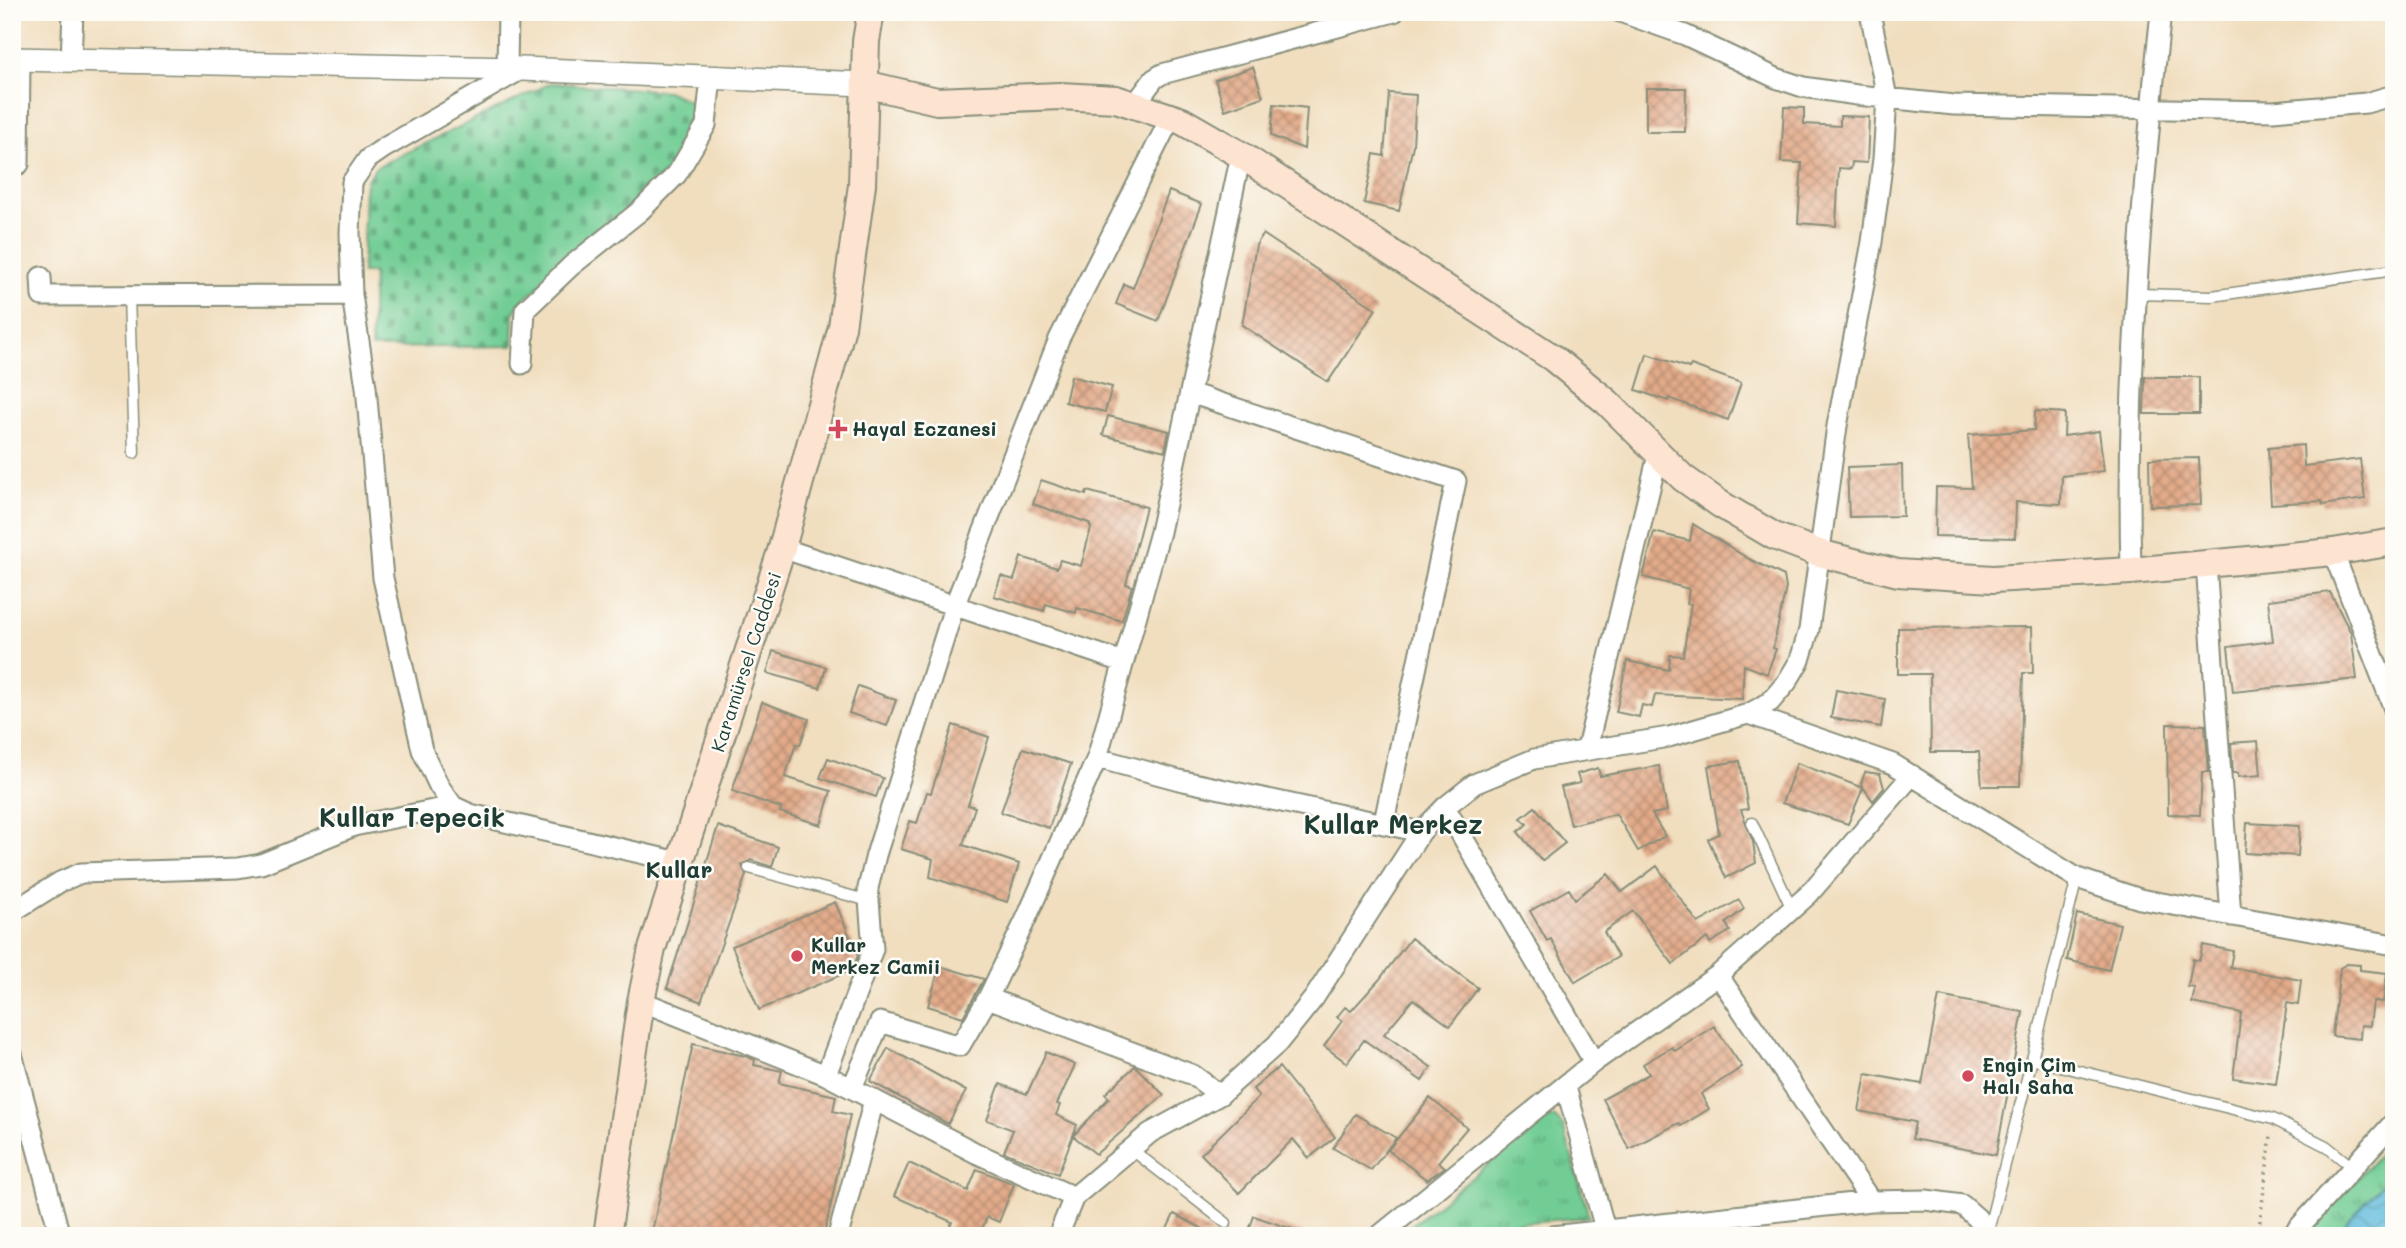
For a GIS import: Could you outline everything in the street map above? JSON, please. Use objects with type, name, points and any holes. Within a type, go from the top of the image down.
[{"type":"main road","name":"Karamürsel Caddesi","points":[[607,1236],[641,1001],[652,949],[782,548],[842,327],[854,261],[862,185],[866,41],[871,12]]},
{"type":"main road","points":[[865,84],[937,101],[1082,96],[1136,103],[1171,117],[1241,155],[1553,358],[1607,402],[1683,478],[1748,521],[1819,553],[1898,573],[1950,578],[2060,577],[2333,552],[2394,542]]},
{"type":"street","points":[[71,60],[73,12]]},
{"type":"street","points":[[508,12],[515,69]]},
{"type":"street","points":[[1136,103],[1154,79],[1162,74],[1394,12]]},
{"type":"street","points":[[1620,12],[1664,26],[1776,78],[1803,87],[1887,99],[1954,105],[2292,110],[2366,103],[2394,95]]},
{"type":"street","points":[[1058,1236],[1074,1197],[1150,1133],[1220,1095],[1277,1044],[1314,998],[1421,832],[1445,807],[1474,785],[1516,765],[1587,748],[1669,737],[1748,715],[1770,702],[1787,682],[1800,660],[1809,631],[1837,426],[1877,212],[1887,99],[1870,12]]},
{"type":"street","points":[[2131,571],[2129,439],[2150,109],[2161,12]]},
{"type":"street","points":[[19,164],[16,59],[515,69],[865,84]]},
{"type":"street","points":[[515,69],[384,148],[358,170],[352,182],[352,295],[366,387],[378,537],[387,602],[422,751],[439,786],[453,806],[470,814],[679,862]]},
{"type":"street","points":[[522,364],[525,310],[531,301],[640,211],[677,174],[706,125],[711,77]]},
{"type":"street","points":[[826,1075],[873,949],[869,888],[876,855],[955,604],[1059,339],[1171,117]]},
{"type":"street","points":[[852,1088],[880,1022],[960,1046],[988,998],[1097,758],[1160,531],[1241,155]]},
{"type":"street","points":[[41,277],[42,296],[352,295]]},
{"type":"street","points":[[1191,393],[1456,481],[1384,822]]},
{"type":"street","points":[[1587,748],[1658,455]]},
{"type":"street","points":[[782,548],[1123,662]]},
{"type":"street","points":[[2333,552],[2394,709]]},
{"type":"street","points":[[2206,564],[2231,916]]},
{"type":"street","points":[[1748,715],[1893,764],[2077,878],[2140,899],[2394,945]]},
{"type":"street","points":[[1097,758],[1179,780],[1421,832]]},
{"type":"street","points":[[1378,1236],[1594,1062],[1718,975],[1792,909],[1869,827],[1912,775]]},
{"type":"street","points":[[12,912],[60,882],[81,873],[238,868],[261,864],[354,826],[453,806]]},
{"type":"street","points":[[1445,807],[1594,1062]]},
{"type":"street","points":[[1718,975],[1871,1201]]},
{"type":"street","points":[[988,998],[1193,1075],[1220,1095]]},
{"type":"street","points":[[641,1001],[826,1075],[976,1153],[1074,1197]]},
{"type":"street","points":[[12,1054],[60,1236]]},
{"type":"street","points":[[1566,1087],[1605,1229]]},
{"type":"street","points":[[838,1236],[874,1100]]},
{"type":"street","points":[[2291,1236],[2394,1122]]},
{"type":"street","points":[[1552,1236],[1871,1201],[1952,1202],[1970,1211],[1987,1235]]},
{"type":"lane","points":[[2137,294],[2211,296],[2394,270]]},
{"type":"lane","points":[[129,295],[134,453]]},
{"type":"lane","points":[[1752,823],[1792,909]]},
{"type":"lane","points":[[749,868],[870,901]]},
{"type":"lane","points":[[1987,1235],[2077,878]]},
{"type":"lane","points":[[2032,1059],[2273,1119],[2326,1146],[2353,1167]]},
{"type":"lane","points":[[1131,1149],[1226,1223]]},
{"type":"path","points":[[2258,1236],[2273,1119]]},
{"type":"green space","points":[[551,83],[667,91],[694,103],[702,117],[689,142],[647,191],[595,240],[521,302],[514,312],[513,346],[371,348],[373,273],[362,273],[367,180],[376,167]]},
{"type":"green space","points":[[1554,1117],[1563,1126],[1589,1217],[1410,1232],[1409,1227],[1546,1119]]},
{"type":"green space","points":[[2394,1138],[2394,1171],[2334,1236],[2305,1236]]},
{"type":"water","points":[[2394,1171],[2394,1236],[2334,1236]]},
{"type":"building","points":[[1253,67],[1263,97],[1225,110],[1215,80]]},
{"type":"building","points":[[1646,88],[1686,88],[1685,132],[1646,132]]},
{"type":"building","points":[[1389,93],[1416,95],[1413,145],[1399,211],[1364,203],[1374,154],[1384,156]]},
{"type":"building","points":[[1274,104],[1307,108],[1304,149],[1271,136]]},
{"type":"building","points":[[1784,107],[1804,108],[1804,124],[1840,126],[1840,116],[1869,117],[1867,163],[1852,162],[1851,169],[1839,168],[1836,226],[1798,223],[1802,163],[1781,162]]},
{"type":"building","points":[[1169,191],[1202,204],[1158,321],[1116,304],[1124,284],[1133,288]]},
{"type":"building","points":[[1263,234],[1376,309],[1328,382],[1242,325],[1256,245]]},
{"type":"building","points":[[1647,354],[1689,368],[1691,365],[1741,383],[1728,420],[1669,398],[1668,401],[1636,390]]},
{"type":"building","points":[[1071,376],[1112,387],[1105,412],[1065,402]]},
{"type":"building","points":[[2145,377],[2199,377],[2199,414],[2144,414]]},
{"type":"building","points":[[2035,411],[2065,413],[2064,436],[2099,431],[2104,471],[2062,476],[2061,504],[2016,502],[2015,538],[1935,536],[1936,487],[1972,488],[1968,435],[2034,430]]},
{"type":"building","points":[[1108,416],[1169,431],[1165,451],[1103,435]]},
{"type":"building","points":[[2303,445],[2304,466],[2360,459],[2365,499],[2323,505],[2322,501],[2271,504],[2268,448]]},
{"type":"building","points":[[2199,458],[2201,505],[2150,506],[2149,459]]},
{"type":"building","points":[[1902,465],[1903,516],[1849,517],[1847,467]]},
{"type":"building","points":[[1041,480],[1086,495],[1087,491],[1146,507],[1126,584],[1132,586],[1122,621],[1077,608],[1076,613],[1046,604],[1044,611],[994,596],[1001,576],[1014,580],[1021,557],[1057,568],[1060,560],[1081,566],[1091,528],[1089,523],[1033,504]]},
{"type":"building","points":[[1693,524],[1749,559],[1784,576],[1786,588],[1773,648],[1776,649],[1767,674],[1744,665],[1742,699],[1655,695],[1652,707],[1642,705],[1639,717],[1616,712],[1627,661],[1669,670],[1670,655],[1683,656],[1691,604],[1687,604],[1689,589],[1643,577],[1654,532],[1690,541]]},
{"type":"building","points":[[2330,592],[2351,633],[2357,679],[2233,692],[2228,647],[2273,641],[2268,600]]},
{"type":"building","points":[[2032,627],[2033,673],[2023,673],[2020,786],[1982,786],[1979,752],[1931,752],[1930,674],[1898,674],[1898,628]]},
{"type":"building","points":[[773,651],[826,667],[820,688],[767,673]]},
{"type":"building","points":[[858,686],[896,700],[887,726],[849,713]]},
{"type":"building","points":[[1836,690],[1885,699],[1881,727],[1831,718]]},
{"type":"building","points":[[762,702],[809,719],[800,745],[796,744],[785,777],[831,791],[821,825],[780,812],[781,808],[732,791]]},
{"type":"building","points":[[2167,724],[2205,725],[2209,772],[2202,772],[2200,815],[2168,814]]},
{"type":"building","points":[[953,725],[989,737],[968,805],[975,807],[963,845],[1019,864],[1007,902],[930,877],[933,859],[901,849],[910,821],[917,823],[927,792],[931,793]]},
{"type":"building","points":[[2258,741],[2261,775],[2238,777],[2238,773],[2233,773],[2231,743]]},
{"type":"building","points":[[1023,748],[1071,764],[1049,828],[1001,812]]},
{"type":"building","points":[[828,758],[883,778],[876,797],[820,778]]},
{"type":"building","points":[[1740,761],[1748,809],[1741,810],[1753,842],[1756,863],[1726,878],[1708,839],[1719,834],[1708,766]]},
{"type":"building","points":[[1797,763],[1863,788],[1848,824],[1782,803]]},
{"type":"building","points":[[1659,766],[1667,811],[1652,814],[1665,836],[1638,851],[1616,814],[1571,825],[1561,787],[1580,783],[1577,774],[1598,768],[1600,776]]},
{"type":"building","points":[[1865,772],[1880,774],[1884,788],[1873,801],[1861,784]]},
{"type":"building","points":[[1535,807],[1565,843],[1542,861],[1518,832],[1527,824],[1521,818]]},
{"type":"building","points":[[2247,823],[2300,826],[2298,856],[2245,853]]},
{"type":"building","points":[[718,826],[778,847],[772,867],[751,860],[742,865],[746,875],[701,1002],[667,988]]},
{"type":"building","points":[[1657,866],[1698,923],[1739,900],[1744,909],[1726,923],[1730,931],[1710,943],[1707,938],[1673,964],[1633,911],[1604,932],[1618,957],[1575,982],[1551,939],[1547,941],[1530,911],[1569,889],[1575,899],[1608,874],[1622,892]]},
{"type":"building","name":"Kullar Merkez Camii","points":[[835,902],[858,955],[852,970],[759,1010],[732,946]]},
{"type":"building","points":[[2077,914],[2120,924],[2109,970],[2067,960]]},
{"type":"building","points":[[1411,938],[1478,988],[1450,1026],[1413,999],[1384,1034],[1431,1067],[1422,1081],[1364,1040],[1347,1063],[1324,1046],[1342,1021],[1337,1017],[1345,1007],[1351,1011]]},
{"type":"building","points":[[2203,945],[2233,951],[2230,967],[2301,980],[2298,1005],[2287,1003],[2276,1084],[2233,1078],[2241,1013],[2192,1003],[2195,988],[2188,987],[2193,959],[2199,961]]},
{"type":"building","points":[[2347,964],[2360,965],[2360,970],[2387,973],[2383,1002],[2373,1001],[2370,1026],[2361,1025],[2360,1039],[2332,1036],[2340,968]]},
{"type":"building","points":[[940,966],[984,979],[963,1017],[928,1006]]},
{"type":"building","name":"Engin Çim Halı Saha","points":[[1939,996],[2023,1012],[1996,1155],[1912,1139],[1915,1122],[1859,1111],[1866,1074],[1922,1084]]},
{"type":"building","points":[[1714,1026],[1742,1067],[1701,1094],[1709,1109],[1681,1126],[1679,1123],[1629,1149],[1603,1099],[1649,1074],[1643,1064],[1672,1047],[1675,1051]]},
{"type":"building","points":[[693,1044],[745,1056],[755,1060],[754,1065],[782,1071],[779,1083],[836,1096],[833,1111],[850,1115],[824,1236],[651,1236]]},
{"type":"building","points":[[888,1048],[966,1091],[948,1124],[870,1081]]},
{"type":"building","points":[[1046,1052],[1075,1065],[1057,1104],[1060,1105],[1056,1115],[1077,1125],[1058,1174],[1004,1152],[1013,1130],[987,1120],[1000,1084],[1027,1094]]},
{"type":"building","points":[[1135,1066],[1164,1095],[1096,1154],[1073,1136],[1109,1098],[1105,1094]]},
{"type":"building","points":[[1279,1067],[1335,1137],[1309,1158],[1293,1139],[1239,1193],[1201,1154],[1259,1097],[1253,1089]]},
{"type":"building","points":[[1430,1098],[1467,1128],[1438,1162],[1445,1167],[1427,1180],[1388,1150]]},
{"type":"building","points":[[1355,1114],[1396,1138],[1371,1170],[1333,1148]]},
{"type":"building","points":[[909,1163],[968,1191],[977,1169],[1014,1184],[999,1222],[987,1217],[979,1236],[962,1236],[948,1230],[952,1222],[894,1196]]},
{"type":"building","points":[[1174,1214],[1217,1236],[1176,1236],[1166,1231]]},
{"type":"building","points":[[1254,1216],[1304,1233],[1303,1236],[1247,1236]]},
{"type":"place","name":"Hayal Eczanesi","points":[[838,429]]},
{"type":"place","name":"Kullar Merkez Camii","points":[[797,956]]},
{"type":"place","name":"Engin Çim Halı Saha","points":[[1968,1076]]},
{"type":"district","name":"Kullar Tepecik","points":[[412,818]]},
{"type":"district","name":"Kullar Merkez","points":[[1393,825]]},
{"type":"district","name":"Kullar","points":[[679,870]]}]
